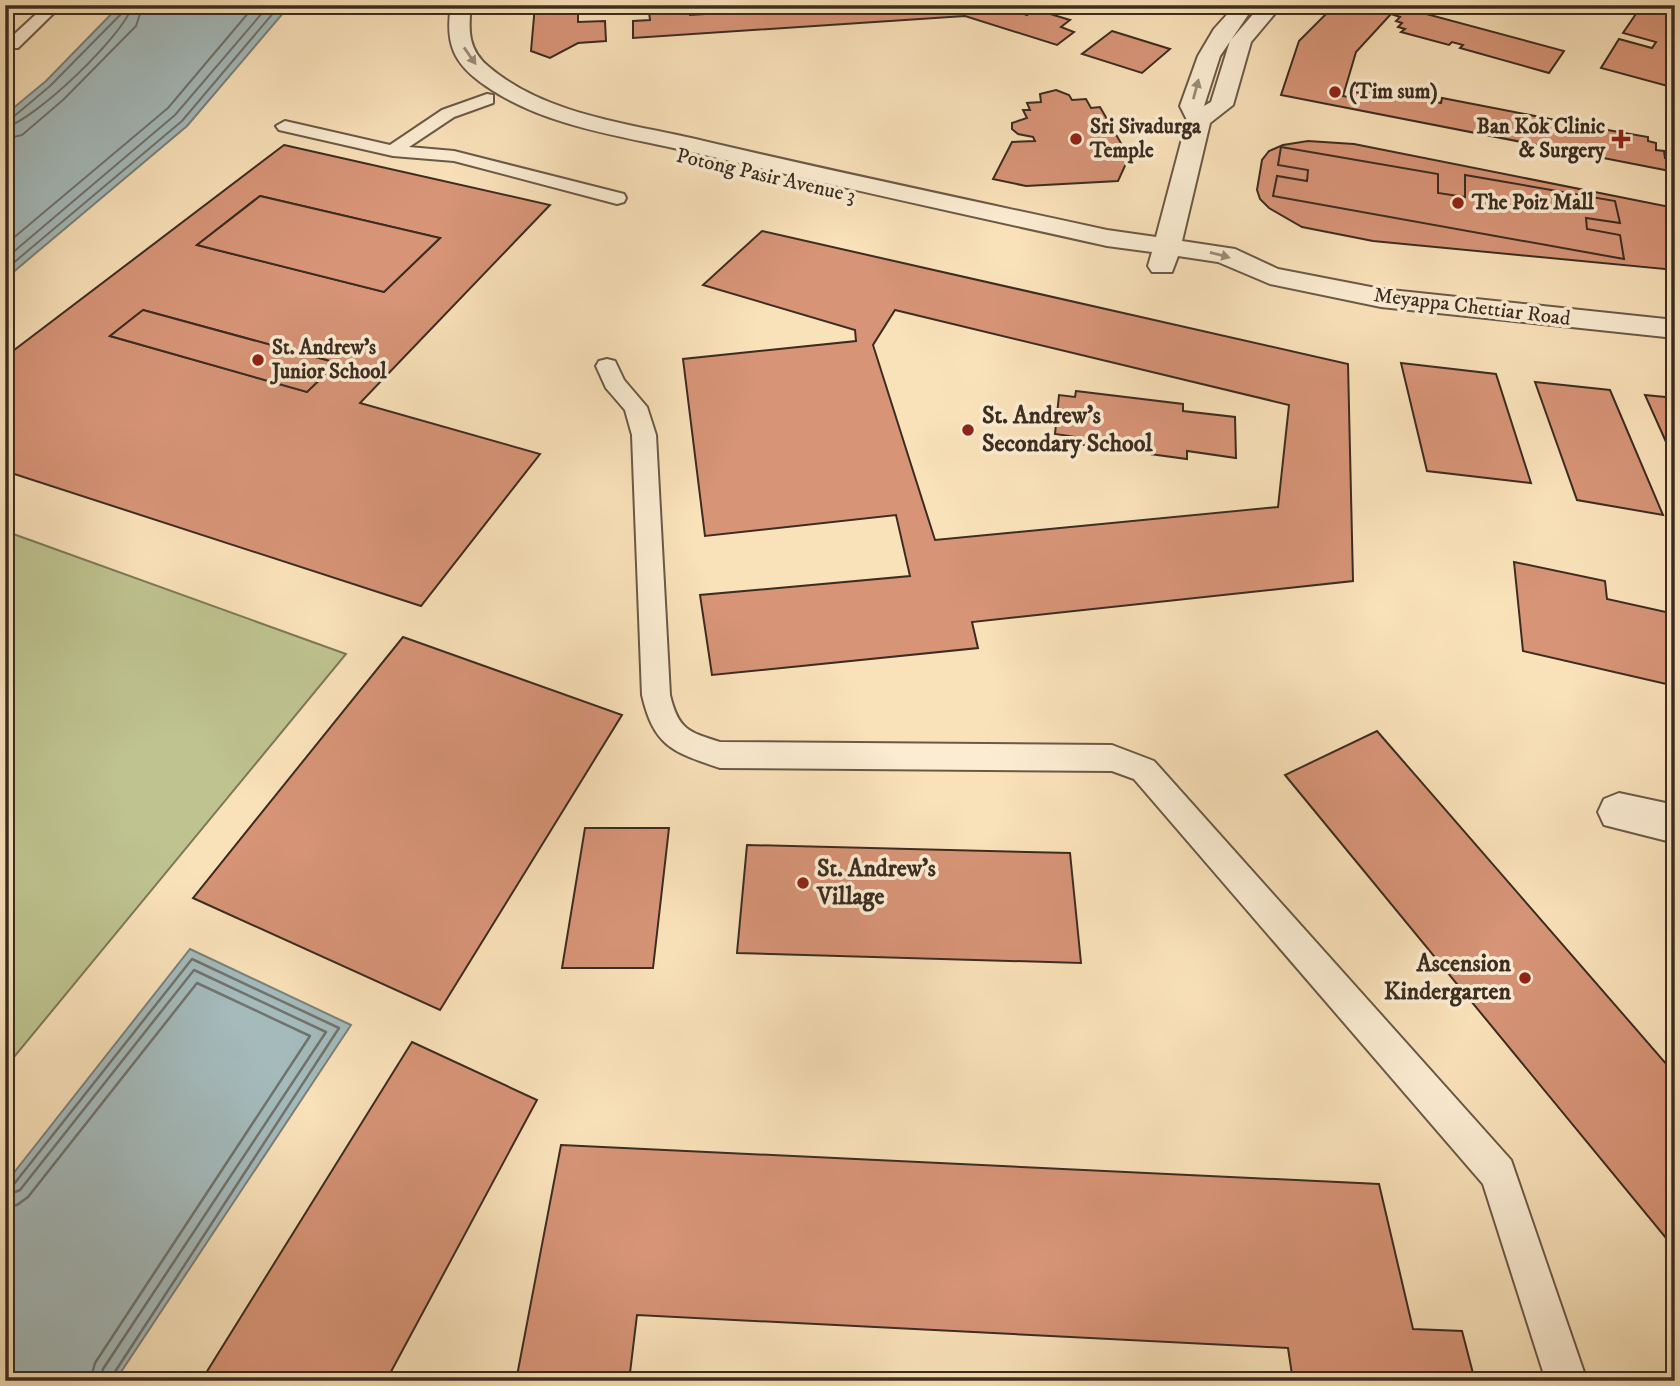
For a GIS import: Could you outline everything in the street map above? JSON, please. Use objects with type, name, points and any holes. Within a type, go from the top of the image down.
[{"type":"street","name":"Potong Pasir Avenue 3","points":[[461,5],[458,34],[468,57],[510,93],[545,110],[805,172],[1094,235],[1165,256]]},
{"type":"street","points":[[1165,256],[1199,120],[1192,106],[1206,58],[1216,38],[1247,5]]},
{"type":"street","points":[[1199,120],[1221,105],[1241,41],[1272,5]]},
{"type":"street","name":"Potong Pasir Avenue 3","points":[[443,61],[487,99],[540,124],[590,138],[767,174],[946,220],[1165,256]]},
{"type":"street","name":"Meyappa Chettiar Road","points":[[1165,256],[1220,278],[1270,276],[1381,298],[1675,329]]},
{"type":"street","points":[[1619,812],[1675,824]]},
{"type":"lane","points":[[12,45],[55,5]]},
{"type":"lane","points":[[393,150],[426,124],[457,107],[487,99]]},
{"type":"lane","points":[[285,126],[393,150],[454,156],[617,198]]},
{"type":"lane","points":[[607,366],[614,383],[636,407],[644,435],[656,695],[662,722],[678,741],[720,755],[1112,758],[1144,770],[1498,1172],[1567,1381]]},
{"type":"green space","points":[[5,531],[346,654],[5,1068]]},
{"type":"water","points":[[120,5],[290,5],[187,126],[5,279],[5,115],[46,81]]},
{"type":"water","points":[[190,949],[351,1025],[115,1381],[5,1381],[5,1184]]},
{"type":"building","points":[[535,5],[605,5],[578,9],[578,22],[605,21],[606,41],[578,43],[550,58],[531,51]]},
{"type":"building","points":[[760,5],[762,10],[792,8],[792,5],[1016,5],[1010,9],[1027,15],[1034,9],[1070,20],[1061,27],[1074,32],[1057,45],[965,16],[633,38],[633,21],[650,20],[649,12],[689,9],[690,15],[721,13],[720,7]]},
{"type":"building","points":[[1335,5],[1393,5],[1564,51],[1549,73],[1460,48],[1463,45],[1452,42],[1449,45],[1401,32],[1405,29],[1398,27],[1402,23],[1396,21],[1400,17],[1391,14],[1356,52],[1343,96],[1353,98],[1355,92],[1360,93],[1362,87],[1371,89],[1372,85],[1417,93],[1417,98],[1441,103],[1442,98],[1571,123],[1571,128],[1596,133],[1596,128],[1648,137],[1648,141],[1656,143],[1656,150],[1664,151],[1665,158],[1675,159],[1675,172],[1281,95],[1299,41]]},
{"type":"building","points":[[1642,5],[1675,9],[1675,88],[1601,68],[1619,39],[1652,48],[1656,42],[1623,33]]},
{"type":"building","points":[[1112,31],[1170,49],[1142,73],[1082,54]]},
{"type":"building","name":"Sri Sivadurga Temple","points":[[1056,90],[1069,95],[1072,100],[1086,99],[1091,108],[1100,107],[1129,157],[1118,181],[1026,186],[993,179],[1012,142],[1035,141],[1033,137],[1018,134],[1012,129],[1012,123],[1027,118],[1023,110],[1030,110],[1027,103],[1041,102],[1040,94]]},
{"type":"building","name":"The Poiz Mall","points":[[1308,141],[1354,144],[1675,208],[1675,270],[1373,241],[1302,227],[1269,208],[1260,199],[1257,190],[1262,160],[1269,151],[1283,145]]},
{"type":"building","points":[[284,145],[550,205],[360,403],[540,454],[421,606],[5,471],[5,357]],"holes":[[[260,196],[440,238],[384,292],[197,245]],[[143,310],[337,363],[307,392],[110,336]]]},
{"type":"building","points":[[1281,147],[1438,174],[1438,193],[1465,197],[1465,175],[1615,201],[1620,223],[1586,218],[1587,229],[1620,235],[1624,259],[1273,196],[1277,176],[1307,181],[1308,170],[1278,165]]},
{"type":"building","points":[[260,196],[440,238],[384,292],[197,245]]},
{"type":"building","points":[[762,231],[1348,364],[1353,581],[972,622],[978,648],[712,675],[700,595],[910,576],[896,515],[705,536],[683,359],[856,341],[855,330],[703,285]],"holes":[[[895,310],[1289,405],[1278,507],[935,540],[873,345]]]},
{"type":"building","points":[[143,310],[337,363],[307,392],[110,336]]},
{"type":"building","points":[[1401,363],[1496,374],[1531,483],[1427,471]]},
{"type":"building","points":[[1535,382],[1610,390],[1663,515],[1577,500]]},
{"type":"building","points":[[1076,391],[1183,404],[1183,411],[1235,417],[1236,458],[1187,451],[1187,459],[1083,445],[1083,438],[1055,434],[1059,395],[1075,397]]},
{"type":"building","points":[[1645,395],[1675,398],[1675,462]]},
{"type":"building","points":[[1514,562],[1605,581],[1607,599],[1675,614],[1675,686],[1523,651]]},
{"type":"building","points":[[403,637],[622,715],[440,1010],[193,898]]},
{"type":"building","name":"Ascension Kindergarten","points":[[1377,731],[1675,1074],[1675,1249],[1285,775]]},
{"type":"building","points":[[585,828],[669,828],[653,968],[562,968]]},
{"type":"building","points":[[747,845],[1070,853],[1081,963],[737,953]]},
{"type":"building","points":[[412,1042],[537,1100],[386,1381],[201,1381]]},
{"type":"building","points":[[561,1145],[1379,1184],[1413,1329],[1462,1331],[1475,1381],[1293,1381],[1288,1348],[637,1315],[629,1381],[516,1381]]},
{"type":"place","name":"(Tim sum)","points":[[1335,92]]},
{"type":"place","name":"Sri Sivadurga Temple","points":[[1076,139]]},
{"type":"place","name":"Ban Kok Clinic & Surgery","points":[[1621,139]]},
{"type":"place","name":"The Poiz Mall","points":[[1458,203]]},
{"type":"place","name":"St. Andrew's Junior School","points":[[258,360]]},
{"type":"place","name":"St. Andrew's Secondary School","points":[[968,430]]},
{"type":"place","name":"St. Andrew's Village","points":[[803,883]]},
{"type":"place","name":"Ascension Kindergarten","points":[[1525,978]]}]
